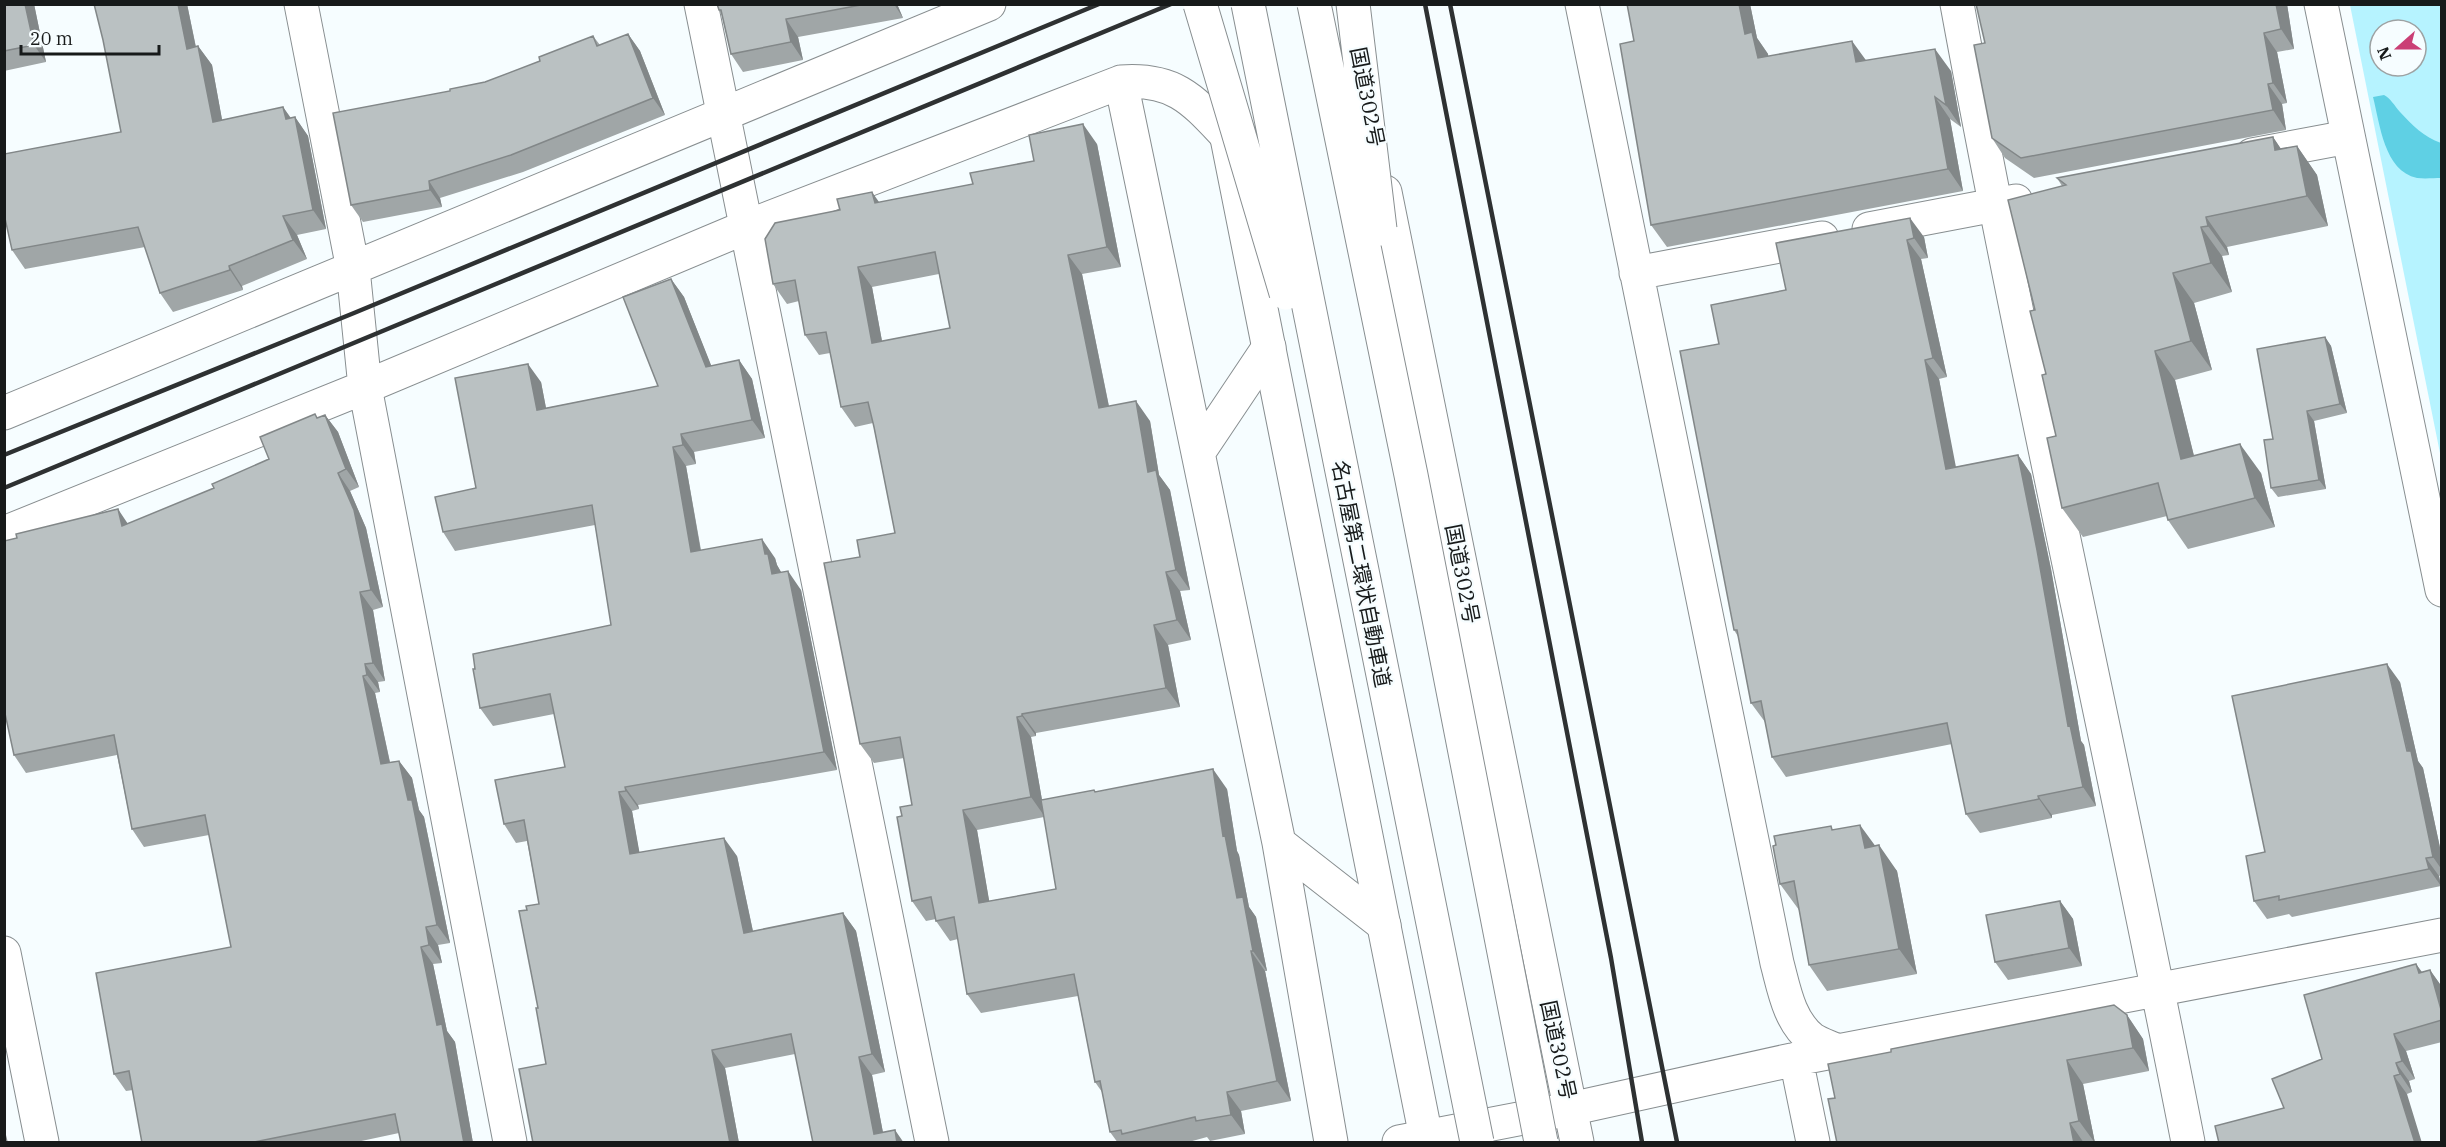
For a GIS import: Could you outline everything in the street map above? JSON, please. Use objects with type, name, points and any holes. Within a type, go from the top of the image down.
[{"type":"main road","points":[[302,4],[353,269],[365,387],[510,1143]]},
{"type":"main road","points":[[701,4],[932,1143]]},
{"type":"main road","points":[[4,413],[989,4]]},
{"type":"main road","points":[[1201,4],[1384,925],[1418,1141],[1796,1059],[2442,935]]},
{"type":"main road","points":[[1201,4],[1345,494]]},
{"type":"main road","name":"名古屋第二環状自動車道","points":[[1248,4],[1477,1143]]},
{"type":"main road","points":[[1314,4],[1411,475],[1541,1143]]},
{"type":"main road","points":[[1350,4],[1360,63],[1411,475]]},
{"type":"main road","points":[[1582,4],[1777,963],[1786,998],[1800,1027],[1814,1040],[1838,1051]]},
{"type":"main road","points":[[1957,4],[1994,205],[2188,1143]]},
{"type":"main road","points":[[2321,4],[2442,590]]},
{"type":"main road","name":"国道302号","points":[[1360,63],[1577,1143]]},
{"type":"main road","points":[[4,533],[365,387],[746,227],[1121,82],[1137,81],[1166,85],[1193,99],[1227,136]]},
{"type":"main road","points":[[1121,82],[1279,843],[1331,1143]]},
{"type":"main road","points":[[2222,161],[2348,137]]},
{"type":"main road","points":[[1636,273],[2040,196]]},
{"type":"main road","points":[[1198,453],[1269,347]]},
{"type":"main road","points":[[1279,843],[1384,925]]},
{"type":"main road","points":[[4,953],[42,1143]]},
{"type":"main road","points":[[1796,1059],[1813,1143]]},
{"type":"shaded area","points":[[2350,5],[2441,5],[2441,458]]},
{"type":"shaded area","points":[[2384,95],[2419,130],[2441,143],[2441,178],[2417,178],[2406,174],[2390,156],[2381,133],[2373,97]]},
{"type":"building","points":[[4,4],[25,4],[34,45],[4,51]]},
{"type":"building","points":[[94,4],[178,4],[187,49],[198,46],[213,122],[283,107],[286,119],[295,117],[313,210],[283,216],[293,240],[229,266],[230,270],[160,293],[138,227],[12,250],[4,214],[4,154],[121,132]]},
{"type":"building","points":[[717,4],[866,4],[786,19],[791,42],[731,54],[721,10]]},
{"type":"building","points":[[1627,4],[1739,4],[1745,34],[1752,32],[1758,58],[1852,41],[1856,62],[1935,49],[1946,105],[1935,97],[1948,169],[1651,225],[1620,44],[1634,41]]},
{"type":"building","points":[[1976,4],[2276,4],[2281,29],[2264,33],[2273,83],[2268,84],[2273,110],[2021,158],[1992,138],[1974,45],[1985,43]]},
{"type":"building","points":[[628,34],[653,98],[511,155],[429,181],[430,190],[351,205],[333,113],[450,91],[450,89],[485,82],[540,61],[539,57],[593,36],[597,46]]},
{"type":"building","points":[[1083,124],[1107,247],[1068,255],[1099,408],[1136,401],[1148,472],[1156,470],[1176,570],[1166,572],[1177,620],[1154,625],[1166,688],[1022,714],[1017,717],[1031,797],[963,810],[979,903],[1056,889],[1041,800],[1213,769],[1223,836],[1225,835],[1237,898],[1243,897],[1253,951],[1251,951],[1277,1081],[1227,1092],[1231,1115],[1196,1121],[1195,1117],[1122,1134],[1121,1130],[1110,1132],[1100,1081],[1095,1082],[1074,974],[967,994],[954,917],[936,921],[931,897],[912,901],[897,817],[902,816],[900,807],[912,805],[900,737],[860,744],[824,563],[860,557],[857,540],[895,533],[874,427],[868,402],[841,407],[826,332],[805,335],[795,280],[773,284],[765,239],[775,223],[840,210],[837,199],[872,192],[875,203],[973,184],[970,173],[1034,161],[1029,135]],"holes":[[[935,252],[950,328],[872,343],[858,267]]]},
{"type":"building","points":[[2273,137],[2275,150],[2297,146],[2307,196],[2206,217],[2208,226],[2201,227],[2211,263],[2173,273],[2191,341],[2155,351],[2181,459],[2240,444],[2255,498],[2168,520],[2158,483],[2062,508],[2047,438],[2056,436],[2042,375],[2046,374],[2030,311],[2035,310],[2008,200],[2066,185],[2057,178]]},
{"type":"building","points":[[1910,218],[1914,238],[1907,240],[1933,358],[1925,360],[1946,469],[2018,455],[2068,726],[2070,725],[2083,787],[1966,814],[1947,723],[1772,757],[1761,701],[1751,703],[1737,630],[1734,630],[1680,351],[1719,344],[1711,305],[1786,290],[1776,243]]},
{"type":"building","points":[[671,279],[706,367],[739,360],[752,420],[681,434],[683,445],[673,447],[691,552],[762,539],[772,574],[788,571],[824,752],[625,787],[626,791],[619,792],[630,854],[724,838],[744,933],[843,913],[872,1054],[859,1057],[874,1134],[895,1130],[897,1143],[813,1143],[791,1034],[712,1050],[730,1143],[533,1143],[519,1069],[546,1064],[536,1008],[538,1008],[519,911],[527,910],[526,906],[539,904],[524,820],[504,824],[495,780],[565,767],[550,694],[480,708],[473,669],[475,669],[473,654],[611,625],[592,505],[443,532],[435,497],[476,488],[455,378],[528,364],[537,410],[658,386],[623,297]]},
{"type":"building","points":[[2325,337],[2340,404],[2307,411],[2319,480],[2271,488],[2264,440],[2273,439],[2257,349]]},
{"type":"building","points":[[315,414],[317,418],[325,415],[346,469],[338,473],[354,510],[371,590],[360,592],[373,663],[365,664],[367,675],[363,676],[381,764],[399,761],[408,800],[412,800],[437,925],[426,927],[429,945],[421,947],[437,1025],[442,1024],[464,1143],[401,1143],[395,1114],[249,1143],[142,1143],[129,1071],[114,1074],[96,973],[231,947],[205,815],[132,829],[114,735],[14,755],[4,709],[4,541],[17,538],[16,534],[118,509],[122,526],[214,488],[212,484],[269,459],[260,437]]},
{"type":"building","points":[[2387,664],[2407,751],[2411,751],[2433,857],[2426,858],[2429,869],[2279,900],[2279,896],[2254,901],[2246,856],[2265,852],[2232,696]]},
{"type":"building","points":[[1860,825],[1865,848],[1879,845],[1899,949],[1809,965],[1794,881],[1780,884],[1773,846],[1776,845],[1774,836],[1831,826],[1832,830]]},
{"type":"building","points":[[2060,901],[2069,948],[1995,962],[1986,915]]},
{"type":"building","points":[[2416,964],[2419,973],[2430,970],[2442,1020],[2394,1034],[2402,1061],[2396,1063],[2400,1074],[2394,1076],[2415,1143],[2219,1143],[2215,1126],[2284,1108],[2272,1079],[2322,1059],[2304,995]]},
{"type":"building","points":[[2114,1005],[2127,1015],[2133,1048],[2067,1060],[2079,1121],[2070,1123],[2074,1143],[1837,1143],[1828,1099],[1835,1098],[1828,1064],[1891,1052],[1891,1049]]},
{"type":"railway","points":[[4,455],[354,313],[1099,4]]},
{"type":"railway","points":[[4,488],[1171,4]]},
{"type":"railway","points":[[1425,4],[1611,958],[1642,1142]]},
{"type":"railway","points":[[1450,4],[1677,1142]]}]
